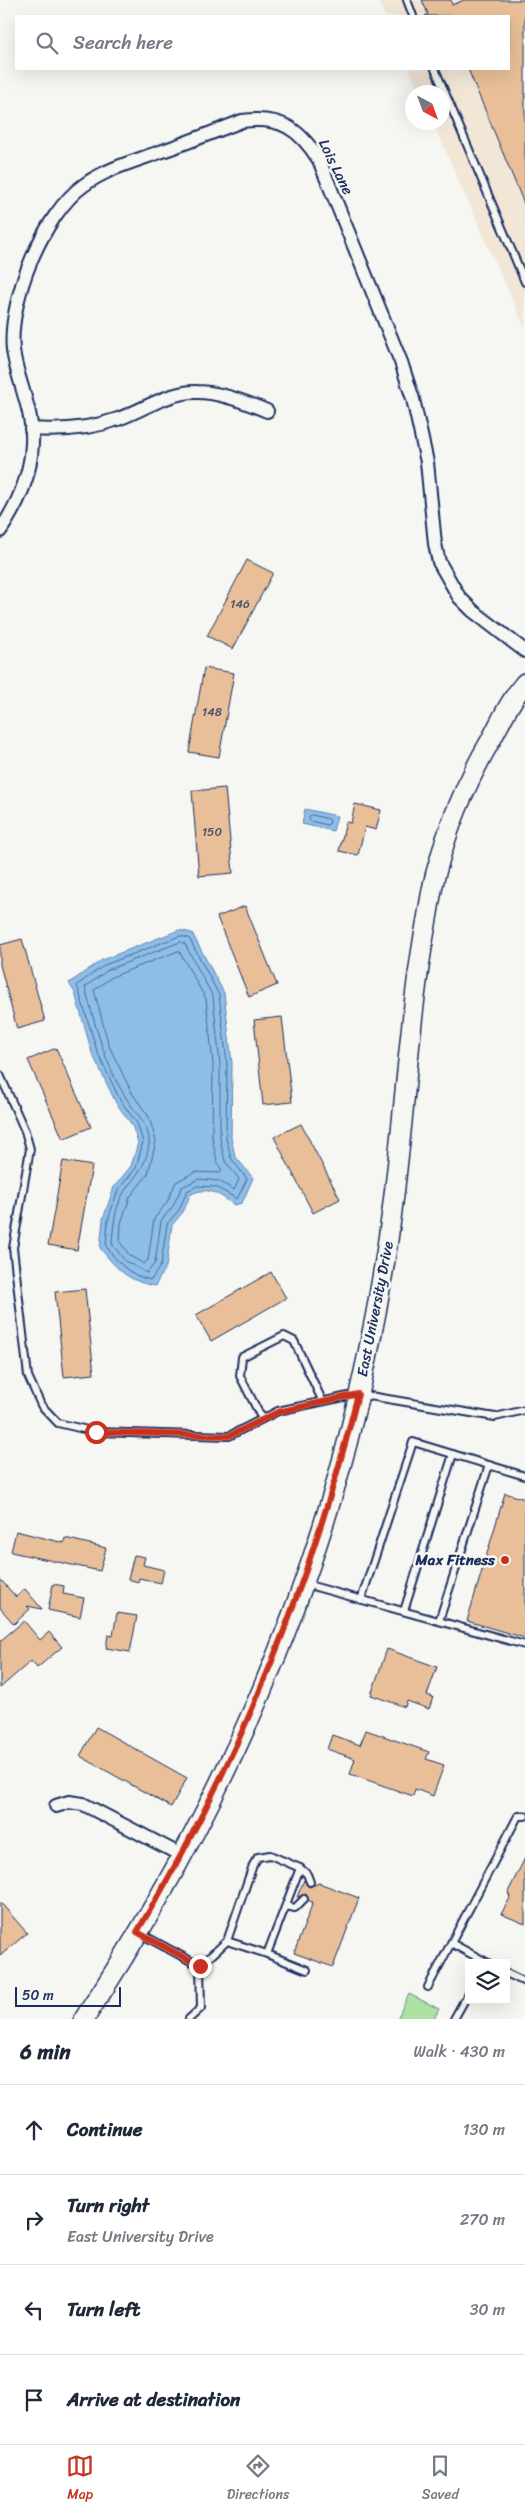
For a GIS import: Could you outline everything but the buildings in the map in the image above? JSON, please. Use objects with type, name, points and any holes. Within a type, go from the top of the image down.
[{"type":"main road","name":"East University Drive","points":[[84,2019],[181,1855],[239,1741],[302,1583],[342,1460],[366,1362],[385,1264],[418,967],[436,870],[470,777],[525,683]]},
{"type":"street","name":"Lois Lane","points":[[0,531],[15,508],[25,484],[32,443],[31,429],[14,350],[14,312],[39,244],[58,210],[84,185],[114,168],[242,121],[261,119],[279,122],[295,131],[309,144],[318,160],[401,362],[413,398],[428,462],[435,544],[439,562],[459,597],[472,610],[525,651]]},
{"type":"street","points":[[31,429],[86,428],[118,419],[179,395],[196,392],[252,404],[267,411]]},
{"type":"street","points":[[56,1806],[68,1802],[83,1804],[181,1855]]},
{"type":"lane","points":[[407,0],[413,15]]},
{"type":"lane","points":[[435,70],[525,282]]},
{"type":"lane","points":[[0,1075],[25,1131],[30,1149],[13,1248],[28,1376],[41,1405],[58,1423],[96,1432],[229,1436],[278,1412],[322,1400],[358,1394],[495,1417],[525,1410]]},
{"type":"lane","points":[[262,1420],[240,1376],[242,1357],[284,1336],[294,1341],[322,1400]]},
{"type":"lane","points":[[361,1600],[413,1442],[525,1476]]},
{"type":"lane","points":[[404,1612],[453,1454]]},
{"type":"lane","points":[[439,1621],[489,1465]]},
{"type":"lane","points":[[302,1583],[525,1645]]},
{"type":"lane","points":[[428,1987],[518,1816],[525,1816]]},
{"type":"lane","points":[[189,2019],[202,2008],[200,1966],[227,1941],[252,1865],[258,1857],[270,1855],[300,1868],[308,1874],[310,1882]]},
{"type":"lane","points":[[267,1954],[300,1868]]},
{"type":"lane","points":[[286,1906],[295,1908],[304,1899]]},
{"type":"lane","points":[[137,1932],[200,1966]]},
{"type":"lane","points":[[227,1941],[308,1970]]},
{"type":"lane","points":[[451,1944],[480,1959]]},
{"type":"lane","points":[[510,1974],[525,1982]]},
{"type":"lane","points":[[454,2019],[465,1999]]},
{"type":"shaded area","points":[[378,0],[525,0],[525,329],[436,130],[450,130],[450,85],[416,85],[409,70],[510,70],[510,15],[385,15]]},
{"type":"green space","points":[[409,1994],[439,2009],[434,2019],[397,2019]]},
{"type":"water","points":[[305,809],[337,816],[333,831],[302,824]]},
{"type":"water","points":[[179,930],[192,933],[224,993],[232,1063],[231,1138],[235,1156],[253,1178],[242,1203],[234,1205],[218,1194],[207,1191],[196,1192],[190,1195],[183,1212],[172,1225],[166,1267],[155,1286],[137,1281],[123,1273],[100,1248],[103,1219],[114,1187],[131,1166],[138,1143],[132,1125],[116,1103],[92,1053],[75,993],[69,983],[102,960]]},
{"type":"place","name":"Max Fitness","points":[[505,1560]]},
{"type":"route","points":[[96,1432],[229,1436],[278,1412],[328,1399],[358,1394],[342,1460],[312,1556],[278,1649],[239,1741],[195,1830],[137,1932],[200,1966]]}]
